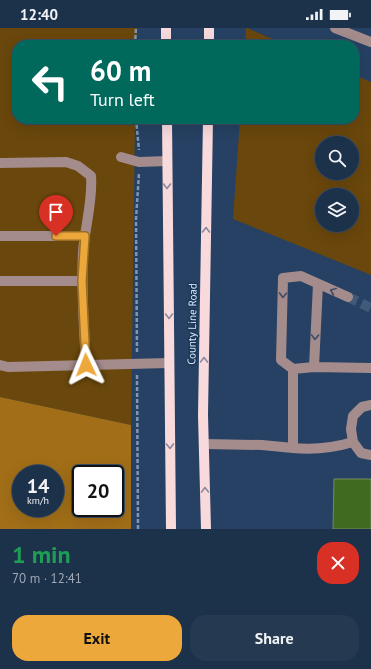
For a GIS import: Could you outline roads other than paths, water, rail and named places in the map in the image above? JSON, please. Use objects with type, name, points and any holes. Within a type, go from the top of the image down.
[{"type":"main road","points":[[166,28],[166,40]]},
{"type":"main road","points":[[209,28],[209,40]]},
{"type":"main road","name":"County Line Road","points":[[167,124],[170,529]]},
{"type":"main road","name":"County Line Road","points":[[206,529],[203,415],[208,124]]},
{"type":"lane","points":[[335,28],[371,42]]},
{"type":"lane","points":[[121,157],[139,162],[167,161]]},
{"type":"lane","points":[[0,163],[66,162],[85,170],[91,176],[92,188],[85,236],[82,281],[86,365]]},
{"type":"lane","points":[[0,236],[85,236]]},
{"type":"lane","points":[[348,297],[301,276],[283,278],[281,360],[292,369],[314,367],[371,368]]},
{"type":"lane","points":[[0,282],[82,281]]},
{"type":"lane","points":[[314,367],[318,284]]},
{"type":"lane","points":[[0,365],[8,367],[169,363]]},
{"type":"lane","points":[[292,369],[293,448]]},
{"type":"lane","points":[[371,405],[362,407],[353,416],[351,429],[353,442],[361,453],[371,455]]},
{"type":"lane","points":[[204,444],[262,445],[316,449],[333,448],[353,442]]},
{"type":"tunnel","points":[[348,297],[371,308]]}]
